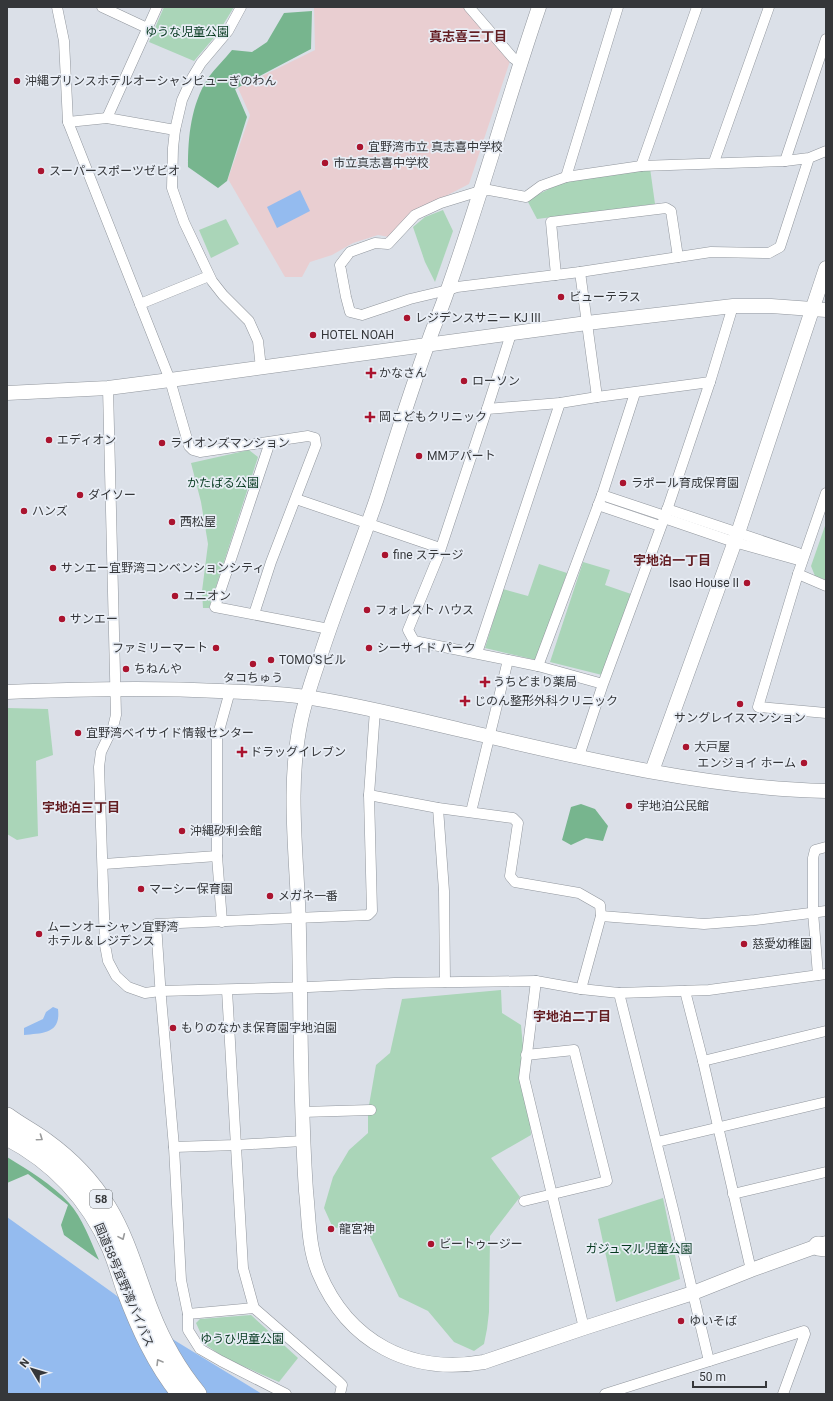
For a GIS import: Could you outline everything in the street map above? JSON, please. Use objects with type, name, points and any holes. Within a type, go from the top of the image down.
[{"type":"highway","name":"国道58号宜野湾バイパス","points":[[7,1117],[39,1137],[62,1155],[79,1172],[100,1198],[113,1218],[125,1243],[157,1329],[177,1366],[197,1394]]},
{"type":"highway","name":"国道58号宜野湾バイパス","points":[[7,1136],[45,1159],[62,1174],[86,1204],[111,1247],[141,1327],[154,1354],[166,1375],[181,1394]]},
{"type":"street","points":[[57,7],[64,41],[68,122],[170,380],[190,446],[193,450],[200,452],[308,436],[315,438],[316,446],[270,562],[254,614]]},
{"type":"street","points":[[102,7],[147,28]]},
{"type":"street","points":[[107,118],[157,7]]},
{"type":"street","points":[[241,7],[228,31],[201,63],[182,100],[175,130],[172,188],[184,222],[209,276],[223,295],[249,321],[258,340],[261,368]]},
{"type":"street","points":[[469,7],[513,58],[520,63]]},
{"type":"street","points":[[539,7],[448,290],[427,345],[368,524],[329,629],[307,697],[297,742],[294,771],[294,816],[299,918],[302,1141],[310,1244],[318,1271],[343,1315],[364,1336],[402,1357],[441,1364],[473,1364],[484,1362],[693,1293],[751,1270],[823,1245]]},
{"type":"street","points":[[566,177],[618,7]]},
{"type":"street","points":[[641,166],[697,7]]},
{"type":"street","points":[[714,162],[769,7]]},
{"type":"street","points":[[785,161],[826,38]]},
{"type":"street","points":[[68,122],[107,118],[175,130]]},
{"type":"street","points":[[809,158],[780,247],[769,253],[711,252],[580,272],[457,287],[410,298],[362,315],[350,312],[340,264],[350,252],[375,242],[388,244],[415,215],[441,203],[480,191],[489,190],[526,197],[541,186],[566,177],[641,166],[714,162],[785,161],[809,158],[826,151]]},
{"type":"street","points":[[556,275],[551,222],[666,208],[672,211],[678,257]]},
{"type":"street","points":[[652,771],[819,309],[826,268]]},
{"type":"street","points":[[580,272],[597,396]]},
{"type":"street","points":[[140,304],[209,276]]},
{"type":"street","points":[[7,393],[108,388],[587,323],[733,306],[771,306],[819,309]]},
{"type":"street","points":[[580,756],[603,684],[664,517],[710,382],[733,306]]},
{"type":"street","points":[[511,334],[440,548],[408,630],[414,641],[538,666],[603,684]]},
{"type":"street","points":[[487,409],[560,403],[597,396],[635,393],[710,382]]},
{"type":"street","points":[[108,388],[114,688],[116,715],[113,727],[101,752],[100,767],[106,945],[108,961],[116,976],[128,987],[145,993],[160,991],[300,988],[445,982],[536,981],[581,989],[619,993],[709,990],[822,974],[813,912],[813,858],[815,850],[826,847]]},
{"type":"street","points":[[538,666],[602,495],[635,393]]},
{"type":"street","points":[[477,653],[560,403]]},
{"type":"street","points":[[270,442],[215,607],[329,629]]},
{"type":"street","points":[[826,493],[803,558],[758,707],[826,713]]},
{"type":"street","points":[[602,495],[664,517],[803,558]]},
{"type":"street","points":[[296,499],[440,548]]},
{"type":"street","points":[[598,505],[664,517]]},
{"type":"street","points":[[798,574],[826,586]]},
{"type":"street","points":[[471,812],[508,660]]},
{"type":"street","points":[[7,692],[114,688],[173,688],[307,697],[375,710],[694,780],[773,788],[826,791]]},
{"type":"street","points":[[222,922],[217,856],[217,738],[230,691]]},
{"type":"street","points":[[286,1394],[200,1350],[188,1330],[188,1314],[181,1280],[174,1147],[160,991],[156,924],[368,916],[372,911],[369,795],[375,710]]},
{"type":"street","points":[[369,795],[438,808],[513,818],[518,824],[510,876],[514,882],[579,893],[600,905],[601,916],[581,989]]},
{"type":"street","points":[[438,808],[444,891],[445,982]]},
{"type":"street","points":[[104,864],[217,856]]},
{"type":"street","points":[[601,916],[704,924],[755,920],[826,911]]},
{"type":"street","points":[[536,981],[524,1078],[584,1328]]},
{"type":"street","points":[[227,990],[243,1268],[254,1308],[338,1381],[342,1385],[340,1394]]},
{"type":"street","points":[[685,991],[719,1127],[751,1270]]},
{"type":"street","points":[[619,993],[657,1142],[709,1361]]},
{"type":"street","points":[[703,1061],[826,1031]]},
{"type":"street","points":[[524,1202],[607,1181],[574,1050],[526,1055]]},
{"type":"street","points":[[657,1142],[826,1102]]},
{"type":"street","points":[[302,1112],[371,1110]]},
{"type":"street","points":[[174,1147],[302,1141]]},
{"type":"street","points":[[733,1194],[826,1172]]},
{"type":"street","points":[[188,1314],[254,1308]]},
{"type":"street","points":[[605,1394],[632,1390],[709,1361],[804,1331],[805,1334],[783,1394]]},
{"type":"shaded area","name":"宜野湾市立 真志喜中学校","points":[[314,7],[463,7],[510,61],[469,184],[415,212],[389,237],[378,235],[353,243],[332,255],[310,262],[302,277],[285,277],[228,179],[250,115],[238,88],[315,50]]},
{"type":"green space","name":"ゆうな児童公園","points":[[164,7],[234,7],[218,33],[194,61],[149,42]]},
{"type":"green space","points":[[312,11],[311,49],[235,89],[247,117],[227,181],[218,188],[188,167],[190,132],[194,110],[202,88],[211,74],[232,50],[252,52],[267,42],[284,13]]},
{"type":"green space","points":[[650,168],[655,204],[537,219],[527,200],[555,186],[571,181]]},
{"type":"green space","points":[[443,210],[453,231],[435,282],[425,262],[413,227],[425,217]]},
{"type":"green space","points":[[226,219],[239,244],[211,258],[199,230]]},
{"type":"green space","name":"かたばる公園","points":[[249,450],[258,457],[209,608],[203,608],[202,591],[208,544],[201,502],[191,463]]},
{"type":"green space","points":[[826,523],[826,580],[815,576],[811,566]]},
{"type":"green space","points":[[583,562],[610,570],[605,585],[631,594],[602,675],[550,662]]},
{"type":"green space","points":[[539,564],[567,573],[536,660],[485,648],[503,589],[528,596]]},
{"type":"green space","points":[[7,708],[48,709],[53,755],[36,761],[38,836],[17,840],[7,834]]},
{"type":"green space","points":[[581,804],[595,809],[608,826],[603,841],[586,838],[571,845],[562,840],[571,807]]},
{"type":"green space","points":[[501,990],[502,1013],[521,1025],[531,1135],[491,1158],[520,1197],[490,1236],[489,1312],[487,1329],[484,1344],[474,1351],[454,1342],[428,1311],[399,1297],[365,1226],[333,1228],[324,1208],[333,1177],[349,1150],[368,1133],[368,1111],[376,1065],[390,1053],[402,999]]},
{"type":"green space","points":[[7,1157],[31,1172],[69,1203],[82,1222],[99,1260],[64,1235],[61,1225],[68,1205],[28,1174],[7,1183]]},
{"type":"green space","name":"ガジュマル児童公園","points":[[663,1198],[680,1279],[616,1302],[598,1219]]},
{"type":"green space","name":"ゆうひ児童公園","points":[[251,1315],[298,1358],[279,1382],[225,1358],[206,1345],[196,1323],[200,1319]]},
{"type":"water","points":[[300,190],[310,211],[277,228],[267,207]]},
{"type":"water","points":[[53,1007],[58,1009],[57,1023],[54,1028],[38,1034],[24,1035],[24,1028],[43,1019],[46,1012]]},
{"type":"water","points":[[7,1217],[113,1293],[174,1340],[262,1394],[7,1394]]},
{"type":"place","name":"沖縄プリンスホテルオーシャンビューぎのわん","points":[[17,81]]},
{"type":"place","name":"宜野湾市立 真志喜中学校","points":[[360,147]]},
{"type":"place","name":"市立真志喜中学校","points":[[325,163]]},
{"type":"place","name":"スーパースポーツゼビオ","points":[[41,171]]},
{"type":"place","name":"ビューテラス","points":[[561,297]]},
{"type":"place","name":"レジデンスサニー KJ III","points":[[407,318]]},
{"type":"place","name":"HOTEL NOAH","points":[[313,335]]},
{"type":"place","name":"かなさん","points":[[371,373]]},
{"type":"place","name":"ローソン","points":[[464,381]]},
{"type":"place","name":"岡こどもクリニック","points":[[370,417]]},
{"type":"place","name":"エディオン","points":[[49,440]]},
{"type":"place","name":"ライオンズマンション","points":[[162,443]]},
{"type":"place","name":"MMアパート","points":[[419,456]]},
{"type":"place","name":"ラポール育成保育園","points":[[623,483]]},
{"type":"place","name":"ダイソー","points":[[80,495]]},
{"type":"place","name":"ハンズ","points":[[24,511]]},
{"type":"place","name":"西松屋","points":[[172,522]]},
{"type":"place","name":"fine ステージ","points":[[385,555]]},
{"type":"place","name":"サンエー宜野湾コンベンションシティ","points":[[53,568]]},
{"type":"place","name":"Isao House II","points":[[747,583]]},
{"type":"place","name":"ユニオン","points":[[175,596]]},
{"type":"place","name":"フォレスト ハウス","points":[[367,610]]},
{"type":"place","name":"サンエー","points":[[62,619]]},
{"type":"place","name":"ファミリーマート","points":[[216,648]]},
{"type":"place","name":"シーサイド パーク","points":[[369,648]]},
{"type":"place","name":"TOMO'Sビル","points":[[271,660]]},
{"type":"place","name":"タコちゅう","points":[[253,664]]},
{"type":"place","name":"ちねんや","points":[[126,669]]},
{"type":"place","name":"うちどまり薬局","points":[[485,682]]},
{"type":"place","name":"じのん整形外科クリニック","points":[[465,701]]},
{"type":"place","name":"サングレイスマンション","points":[[740,704]]},
{"type":"place","name":"宜野湾ベイサイド情報センター","points":[[78,733]]},
{"type":"place","name":"大戸屋","points":[[686,747]]},
{"type":"place","name":"ドラッグイレブン","points":[[242,752]]},
{"type":"place","name":"エンジョイ ホーム","points":[[804,763]]},
{"type":"place","name":"宇地泊公民館","points":[[629,806]]},
{"type":"place","name":"沖縄砂利会館","points":[[182,831]]},
{"type":"place","name":"マーシー保育園","points":[[141,889]]},
{"type":"place","name":"メガネ一番","points":[[270,896]]},
{"type":"place","name":"ムーンオーシャン宜野湾 ホテル＆レジデンス","points":[[39,934]]},
{"type":"place","name":"慈愛幼稚園","points":[[744,944]]},
{"type":"place","name":"もりのなかま保育園宇地泊園","points":[[173,1028]]},
{"type":"place","name":"龍宮神","points":[[331,1229]]},
{"type":"place","name":"ビートゥージー","points":[[431,1244]]},
{"type":"place","name":"ゆいそば","points":[[681,1321]]},
{"type":"district","name":"真志喜三丁目","points":[[468,36]]},
{"type":"district","name":"宇地泊一丁目","points":[[672,560]]},
{"type":"district","name":"宇地泊三丁目","points":[[81,807]]},
{"type":"district","name":"宇地泊二丁目","points":[[572,1016]]}]
